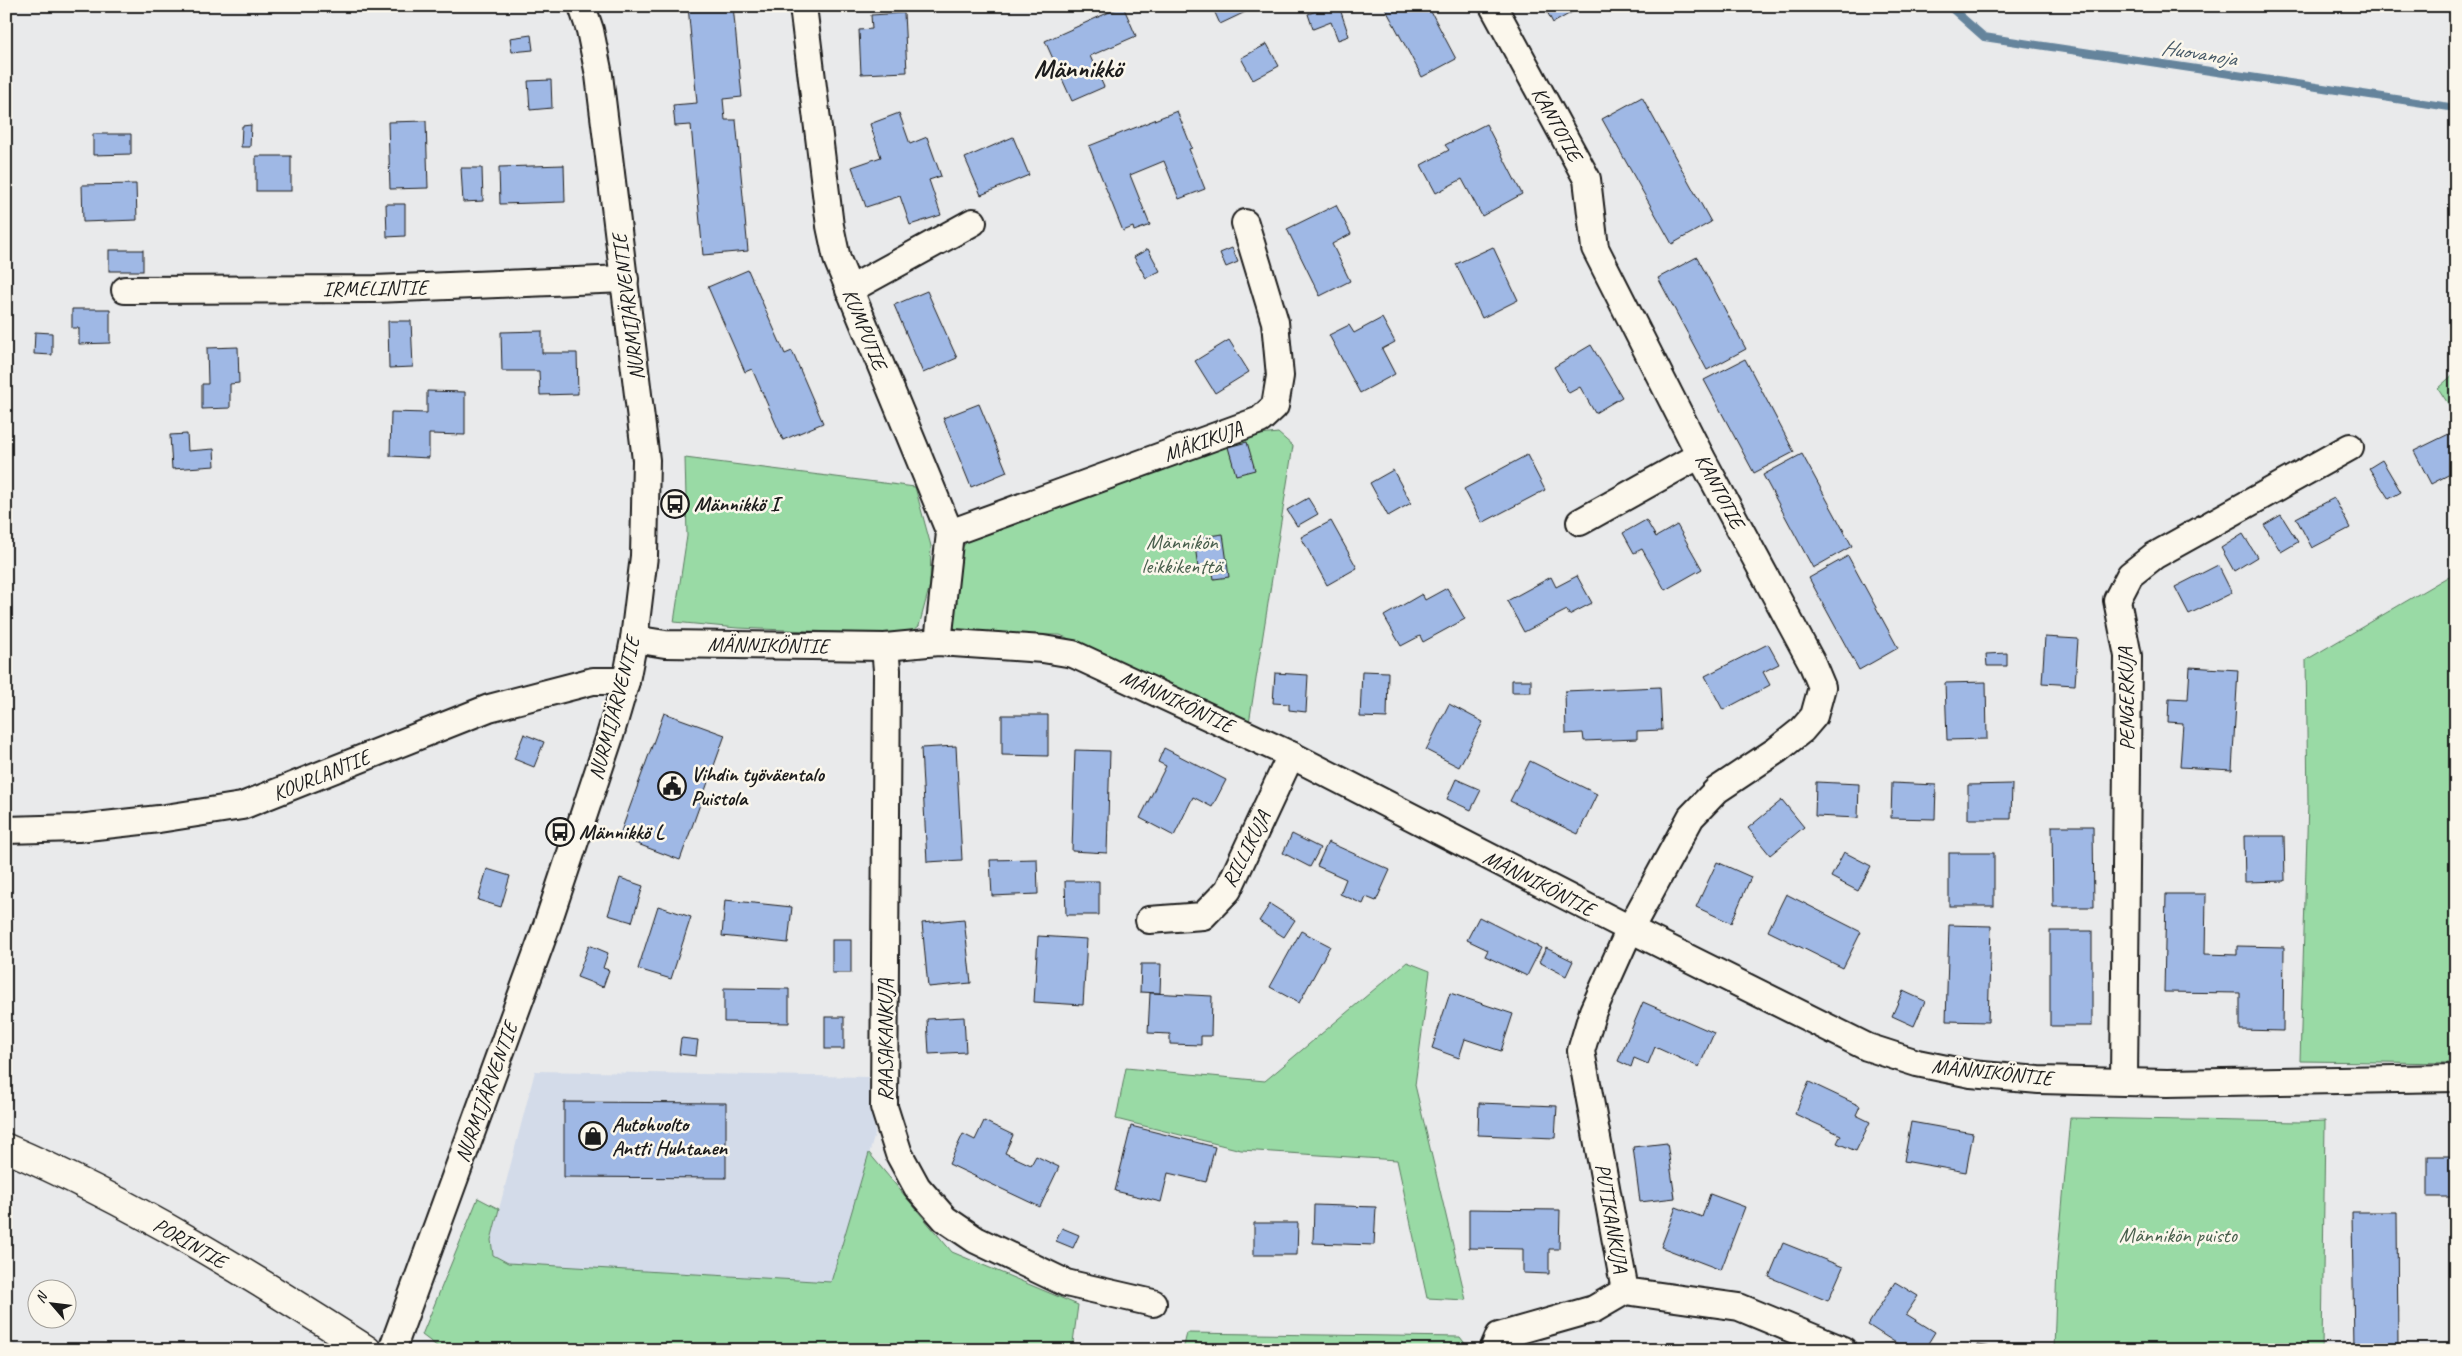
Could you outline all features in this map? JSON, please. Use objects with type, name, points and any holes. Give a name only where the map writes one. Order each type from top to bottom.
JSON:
[{"type":"highway","name":"PORINTIE","points":[[6,1148],[49,1166],[180,1237],[297,1305],[366,1350]]},
{"type":"street","name":"NURMIJÄRVENTIE","points":[[392,1350],[546,928],[609,739],[626,680],[634,639],[644,556],[646,460],[599,75],[590,30],[582,6]]},
{"type":"street","name":"KUMPUTIE","points":[[803,6],[830,226],[837,259],[950,533],[938,642]]},
{"type":"street","name":"KANTOTIE","points":[[1493,6],[1587,179],[1595,248],[1700,455],[1812,663],[1822,687],[1814,716],[1802,730],[1778,750],[1717,790],[1691,817],[1630,929]]},
{"type":"street","points":[[849,290],[973,222]]},
{"type":"street","name":"MÄKIKUJA","points":[[950,533],[1260,420],[1275,406],[1280,376],[1275,322],[1244,223]]},
{"type":"street","name":"IRMELINTIE","points":[[125,290],[375,289],[625,279]]},
{"type":"street","name":"PENGERKUJA","points":[[2124,1080],[2128,656],[2117,600],[2130,575],[2154,556],[2350,447]]},
{"type":"street","points":[[1580,522],[1700,455]]},
{"type":"street","name":"MÄNNIKÖNTIE","points":[[634,639],[665,644],[885,647],[938,642],[1043,649],[1072,654],[1291,755],[1630,929],[1867,1047],[1917,1063],[1971,1074],[2039,1080],[2167,1082],[2456,1078]]},
{"type":"street","name":"RAASAKANKUJA","points":[[885,647],[887,690],[884,1107],[899,1154],[917,1187],[945,1219],[976,1240],[1066,1283],[1153,1303]]},
{"type":"street","name":"KOURLANTIE","points":[[6,830],[78,828],[150,820],[242,806],[489,708],[592,681],[626,680]]},
{"type":"street","name":"RILLIKUJA","points":[[1149,920],[1203,916],[1228,890],[1291,755]]},
{"type":"street","name":"PUTIKANKUJA","points":[[1630,929],[1593,1011],[1582,1051],[1625,1291],[1739,1307],[1843,1350]]},
{"type":"street","points":[[1496,1343],[1594,1309],[1625,1291]]},
{"type":"shaded area","points":[[535,1071],[868,1077],[875,1134],[831,1282],[508,1263],[493,1255],[491,1240]]},
{"type":"green space","points":[[2456,372],[2456,416],[2438,388]]},
{"type":"green space","name":"Männikön leikkikenttä","points":[[1278,433],[1293,446],[1249,723],[1060,635],[959,634],[949,620],[958,552],[973,535],[1260,435]]},
{"type":"green space","points":[[685,458],[915,487],[931,546],[930,585],[919,626],[907,635],[737,628],[674,622],[687,536]]},
{"type":"green space","points":[[2456,572],[2456,1063],[2300,1061],[2308,802],[2306,660]]},
{"type":"green space","points":[[1407,962],[1430,971],[1415,1085],[1466,1300],[1427,1298],[1397,1160],[1241,1150],[1116,1119],[1126,1068],[1265,1081]]},
{"type":"green space","name":"Männikön puisto","points":[[2070,1118],[2325,1121],[2322,1350],[2054,1350],[2057,1264]]},
{"type":"green space","points":[[869,1153],[952,1252],[1078,1305],[1072,1350],[442,1350],[422,1335],[478,1198],[499,1209],[491,1240],[493,1255],[508,1263],[831,1282]]},
{"type":"green space","points":[[1187,1333],[1460,1337],[1470,1350],[1183,1350]]},
{"type":"building","points":[[688,6],[733,6],[742,97],[723,99],[725,120],[736,120],[748,251],[703,255],[691,125],[675,126],[673,105],[697,103]]},
{"type":"building","points":[[1123,6],[1136,36],[1090,56],[1104,87],[1072,101],[1045,41]]},
{"type":"building","points":[[1212,6],[1258,6],[1220,24]]},
{"type":"building","points":[[1330,6],[1339,6],[1349,36],[1338,40],[1331,22],[1313,29],[1308,14]]},
{"type":"building","points":[[1384,6],[1428,6],[1456,59],[1422,77]]},
{"type":"building","points":[[1544,6],[1583,6],[1553,23]]},
{"type":"building","points":[[904,13],[907,72],[861,74],[859,30],[872,29],[871,15]]},
{"type":"building","points":[[531,35],[533,50],[512,52],[510,38]]},
{"type":"building","points":[[1267,44],[1279,66],[1253,80],[1241,58]]},
{"type":"building","points":[[551,80],[552,108],[530,110],[528,81]]},
{"type":"building","points":[[1642,97],[1711,222],[1672,244],[1602,119]]},
{"type":"building","points":[[1177,111],[1192,148],[1189,149],[1205,189],[1179,199],[1164,161],[1130,175],[1150,225],[1134,231],[1133,227],[1123,231],[1089,146]]},
{"type":"building","points":[[899,113],[910,144],[927,137],[941,176],[929,180],[941,215],[910,225],[900,196],[866,207],[852,167],[881,157],[870,124]]},
{"type":"building","points":[[426,121],[428,188],[390,189],[388,122]]},
{"type":"building","points":[[1486,124],[1522,194],[1482,216],[1462,179],[1436,193],[1421,165],[1449,150],[1445,145]]},
{"type":"building","points":[[251,125],[250,147],[241,147],[242,126]]},
{"type":"building","points":[[93,134],[131,134],[131,154],[93,155]]},
{"type":"building","points":[[1013,137],[1029,175],[981,195],[965,158]]},
{"type":"building","points":[[256,156],[291,156],[291,191],[256,191]]},
{"type":"building","points":[[564,165],[565,202],[500,204],[499,167]]},
{"type":"building","points":[[461,168],[482,168],[483,201],[463,202]]},
{"type":"building","points":[[136,184],[137,220],[83,222],[82,185]]},
{"type":"building","points":[[386,204],[405,204],[405,236],[387,237]]},
{"type":"building","points":[[1336,205],[1351,234],[1332,244],[1350,281],[1320,296],[1287,229]]},
{"type":"building","points":[[1493,247],[1518,300],[1482,318],[1456,264]]},
{"type":"building","points":[[1232,248],[1238,262],[1226,267],[1220,253]]},
{"type":"building","points":[[1148,249],[1160,271],[1146,278],[1134,257]]},
{"type":"building","points":[[109,250],[143,250],[143,271],[109,271]]},
{"type":"building","points":[[1697,257],[1746,349],[1707,370],[1658,278]]},
{"type":"building","points":[[748,270],[785,354],[792,351],[823,423],[783,440],[752,369],[745,372],[708,287]]},
{"type":"building","points":[[927,291],[957,358],[923,373],[894,305]]},
{"type":"building","points":[[72,309],[110,309],[110,343],[79,344],[79,328],[72,328]]},
{"type":"building","points":[[1382,318],[1395,342],[1382,349],[1395,374],[1360,393],[1329,335],[1349,325],[1354,333]]},
{"type":"building","points":[[388,321],[411,321],[413,367],[389,368]]},
{"type":"building","points":[[542,331],[542,353],[577,353],[578,394],[540,395],[539,371],[502,371],[501,332]]},
{"type":"building","points":[[35,332],[52,333],[52,355],[34,354]]},
{"type":"building","points":[[1229,340],[1249,372],[1215,393],[1195,361]]},
{"type":"building","points":[[1591,345],[1622,397],[1595,413],[1580,387],[1569,393],[1554,367]]},
{"type":"building","points":[[238,347],[239,383],[230,384],[230,408],[202,409],[202,384],[208,384],[207,348]]},
{"type":"building","points":[[1745,359],[1794,452],[1754,473],[1704,380]]},
{"type":"building","points":[[427,391],[465,392],[465,435],[429,434],[429,458],[390,456],[391,412],[427,413]]},
{"type":"building","points":[[979,404],[1007,472],[971,487],[943,418]]},
{"type":"building","points":[[2455,431],[2456,471],[2431,484],[2414,451]]},
{"type":"building","points":[[187,434],[188,451],[214,449],[215,466],[172,469],[170,435]]},
{"type":"building","points":[[1247,442],[1255,470],[1236,475],[1228,447]]},
{"type":"building","points":[[1802,454],[1852,546],[1813,568],[1763,475]]},
{"type":"building","points":[[1527,455],[1545,490],[1482,523],[1464,489]]},
{"type":"building","points":[[2382,460],[2401,492],[2389,499],[2369,468]]},
{"type":"building","points":[[1393,470],[1411,503],[1388,516],[1370,483]]},
{"type":"building","points":[[1308,498],[1318,514],[1297,526],[1287,510]]},
{"type":"building","points":[[2334,498],[2350,528],[2312,548],[2296,518]]},
{"type":"building","points":[[2281,515],[2298,542],[2281,552],[2264,525]]},
{"type":"building","points":[[1646,520],[1656,537],[1677,525],[1702,569],[1665,590],[1642,549],[1634,553],[1623,533]]},
{"type":"building","points":[[1331,521],[1357,568],[1327,585],[1301,537]]},
{"type":"building","points":[[1223,534],[1229,577],[1214,579],[1212,566],[1198,568],[1194,538]]},
{"type":"building","points":[[2243,534],[2257,557],[2234,571],[2221,548]]},
{"type":"building","points":[[1848,556],[1898,648],[1859,670],[1809,578]]},
{"type":"building","points":[[2218,565],[2232,593],[2189,614],[2175,587]]},
{"type":"building","points":[[1577,576],[1592,603],[1569,615],[1567,610],[1524,632],[1507,601],[1551,577],[1556,587]]},
{"type":"building","points":[[1447,588],[1465,619],[1423,642],[1420,636],[1401,646],[1384,616],[1422,594],[1425,600]]},
{"type":"building","points":[[2045,637],[2078,639],[2075,685],[2042,683]]},
{"type":"building","points":[[1768,644],[1779,664],[1763,672],[1770,685],[1723,710],[1705,676]]},
{"type":"building","points":[[2007,653],[2007,666],[1987,666],[1986,654]]},
{"type":"building","points":[[2190,667],[2238,670],[2232,770],[2180,767],[2183,723],[2168,722],[2169,698],[2188,699]]},
{"type":"building","points":[[1362,671],[1388,672],[1387,718],[1360,717]]},
{"type":"building","points":[[1275,673],[1308,675],[1306,712],[1289,710],[1289,704],[1273,703]]},
{"type":"building","points":[[1512,680],[1531,680],[1531,692],[1512,692]]},
{"type":"building","points":[[1986,682],[1987,739],[1947,740],[1945,683]]},
{"type":"building","points":[[1660,687],[1662,730],[1637,731],[1637,739],[1584,741],[1583,733],[1566,734],[1565,691]]},
{"type":"building","points":[[1449,704],[1483,722],[1459,767],[1426,750]]},
{"type":"building","name":"Vihdin työväentalo Puistola","points":[[664,713],[725,735],[680,860],[619,837]]},
{"type":"building","points":[[1002,715],[1048,715],[1048,756],[1002,755]]},
{"type":"building","points":[[524,734],[544,742],[534,767],[514,759]]},
{"type":"building","points":[[956,746],[962,860],[927,862],[921,748]]},
{"type":"building","points":[[1164,748],[1226,780],[1212,807],[1193,797],[1174,836],[1140,818],[1166,766],[1158,762]]},
{"type":"building","points":[[1075,750],[1110,751],[1107,853],[1072,851]]},
{"type":"building","points":[[1530,761],[1597,794],[1578,834],[1510,801]]},
{"type":"building","points":[[1456,779],[1481,790],[1471,810],[1447,799]]},
{"type":"building","points":[[1816,782],[1859,784],[1858,818],[1815,816]]},
{"type":"building","points":[[1892,783],[1936,785],[1935,819],[1891,818]]},
{"type":"building","points":[[2012,784],[2011,819],[1968,819],[1968,785]]},
{"type":"building","points":[[1782,800],[1804,827],[1770,855],[1748,828]]},
{"type":"building","points":[[2052,826],[2093,826],[2094,907],[2053,907]]},
{"type":"building","points":[[1292,834],[1320,848],[1310,867],[1283,853]]},
{"type":"building","points":[[2244,836],[2284,836],[2285,881],[2245,882]]},
{"type":"building","points":[[1328,842],[1390,870],[1376,901],[1366,897],[1363,904],[1340,894],[1346,879],[1317,866]]},
{"type":"building","points":[[1844,852],[1871,866],[1858,891],[1831,877]]},
{"type":"building","points":[[1949,853],[1994,853],[1994,906],[1949,906]]},
{"type":"building","points":[[1037,859],[1038,894],[992,896],[990,860]]},
{"type":"building","points":[[1717,862],[1751,877],[1731,923],[1696,907]]},
{"type":"building","points":[[487,869],[510,876],[501,907],[478,900]]},
{"type":"building","points":[[620,878],[643,886],[632,922],[608,915]]},
{"type":"building","points":[[1065,881],[1099,881],[1099,915],[1066,915]]},
{"type":"building","points":[[1786,894],[1861,932],[1843,968],[1768,931]]},
{"type":"building","points":[[2166,894],[2206,894],[2205,954],[2237,955],[2237,946],[2284,947],[2283,1031],[2240,1030],[2240,993],[2164,992]]},
{"type":"building","points":[[725,900],[792,907],[788,943],[722,936]]},
{"type":"building","points":[[1270,904],[1295,920],[1284,937],[1259,921]]},
{"type":"building","points":[[658,906],[691,917],[671,979],[638,969]]},
{"type":"building","points":[[1479,917],[1541,948],[1527,976],[1485,956],[1488,950],[1467,940]]},
{"type":"building","points":[[964,919],[971,983],[928,987],[922,923]]},
{"type":"building","points":[[1949,925],[1991,926],[1988,1022],[1946,1021]]},
{"type":"building","points":[[1301,931],[1330,946],[1299,1003],[1270,987]]},
{"type":"building","points":[[2050,931],[2092,931],[2092,1026],[2050,1026]]},
{"type":"building","points":[[1038,936],[1087,939],[1083,1005],[1034,1002]]},
{"type":"building","points":[[832,940],[851,940],[851,973],[832,973]]},
{"type":"building","points":[[589,945],[608,953],[603,968],[609,970],[603,987],[577,977]]},
{"type":"building","points":[[1546,948],[1573,961],[1566,976],[1539,962]]},
{"type":"building","points":[[1141,964],[1161,964],[1160,993],[1140,992]]},
{"type":"building","points":[[724,988],[789,989],[789,1023],[724,1022]]},
{"type":"building","points":[[1903,991],[1925,1001],[1914,1026],[1892,1016]]},
{"type":"building","points":[[1150,993],[1212,996],[1211,1036],[1201,1036],[1201,1045],[1170,1044],[1170,1034],[1148,1033]]},
{"type":"building","points":[[1450,993],[1513,1014],[1501,1051],[1465,1039],[1459,1058],[1432,1048]]},
{"type":"building","points":[[1643,1002],[1714,1033],[1699,1067],[1655,1047],[1648,1064],[1634,1058],[1631,1067],[1618,1061]]},
{"type":"building","points":[[825,1017],[844,1017],[844,1049],[825,1049]]},
{"type":"building","points":[[964,1017],[966,1052],[929,1054],[927,1019]]},
{"type":"building","points":[[681,1038],[698,1040],[696,1056],[679,1054]]},
{"type":"building","points":[[1809,1082],[1860,1106],[1856,1115],[1870,1122],[1856,1151],[1837,1143],[1841,1135],[1795,1114]]},
{"type":"building","points":[[564,1102],[726,1103],[726,1178],[564,1177]]},
{"type":"building","points":[[1479,1103],[1557,1106],[1555,1138],[1478,1135]]},
{"type":"building","points":[[984,1121],[1013,1135],[1005,1153],[1031,1165],[1036,1156],[1059,1167],[1040,1207],[949,1164],[963,1134],[975,1140]]},
{"type":"building","points":[[1911,1122],[1973,1133],[1966,1172],[1904,1161]]},
{"type":"building","points":[[1131,1126],[1215,1147],[1206,1182],[1168,1173],[1161,1202],[1115,1191]]},
{"type":"building","points":[[1667,1143],[1675,1198],[1640,1202],[1633,1147]]},
{"type":"building","points":[[2428,1156],[2456,1156],[2456,1197],[2428,1197]]},
{"type":"building","points":[[1710,1194],[1745,1207],[1721,1270],[1661,1247],[1676,1207],[1702,1217]]},
{"type":"building","points":[[1314,1205],[1376,1207],[1374,1245],[1313,1243]]},
{"type":"building","points":[[1469,1209],[1560,1210],[1559,1249],[1549,1249],[1549,1274],[1523,1273],[1523,1249],[1469,1248]]},
{"type":"building","points":[[2352,1212],[2397,1212],[2398,1350],[2354,1350]]},
{"type":"building","points":[[1254,1223],[1298,1223],[1297,1255],[1254,1255]]},
{"type":"building","points":[[1062,1228],[1079,1235],[1073,1248],[1056,1241]]},
{"type":"building","points":[[1783,1243],[1843,1267],[1828,1301],[1769,1277]]},
{"type":"building","points":[[1895,1282],[1918,1296],[1906,1314],[1935,1332],[1924,1350],[1907,1350],[1868,1325]]},
{"type":"building","points":[[1978,1345],[2009,1349],[1977,1350]]},
{"type":"building","points":[[1694,1346],[1694,1350],[1634,1350]]},
{"type":"waterway","name":"Huovanoja","points":[[1949,6],[1984,37],[2456,108]]},
{"type":"place","name":"Männikkö I","points":[[675,504]]},
{"type":"place","name":"Vihdin työväentalo Puistola","points":[[672,786]]},
{"type":"place","name":"Männikkö L","points":[[560,832]]},
{"type":"place","name":"Autohuolto Antti Huhtanen","points":[[593,1136]]},
{"type":"district","name":"Männikkö","points":[[1078,68]]}]
